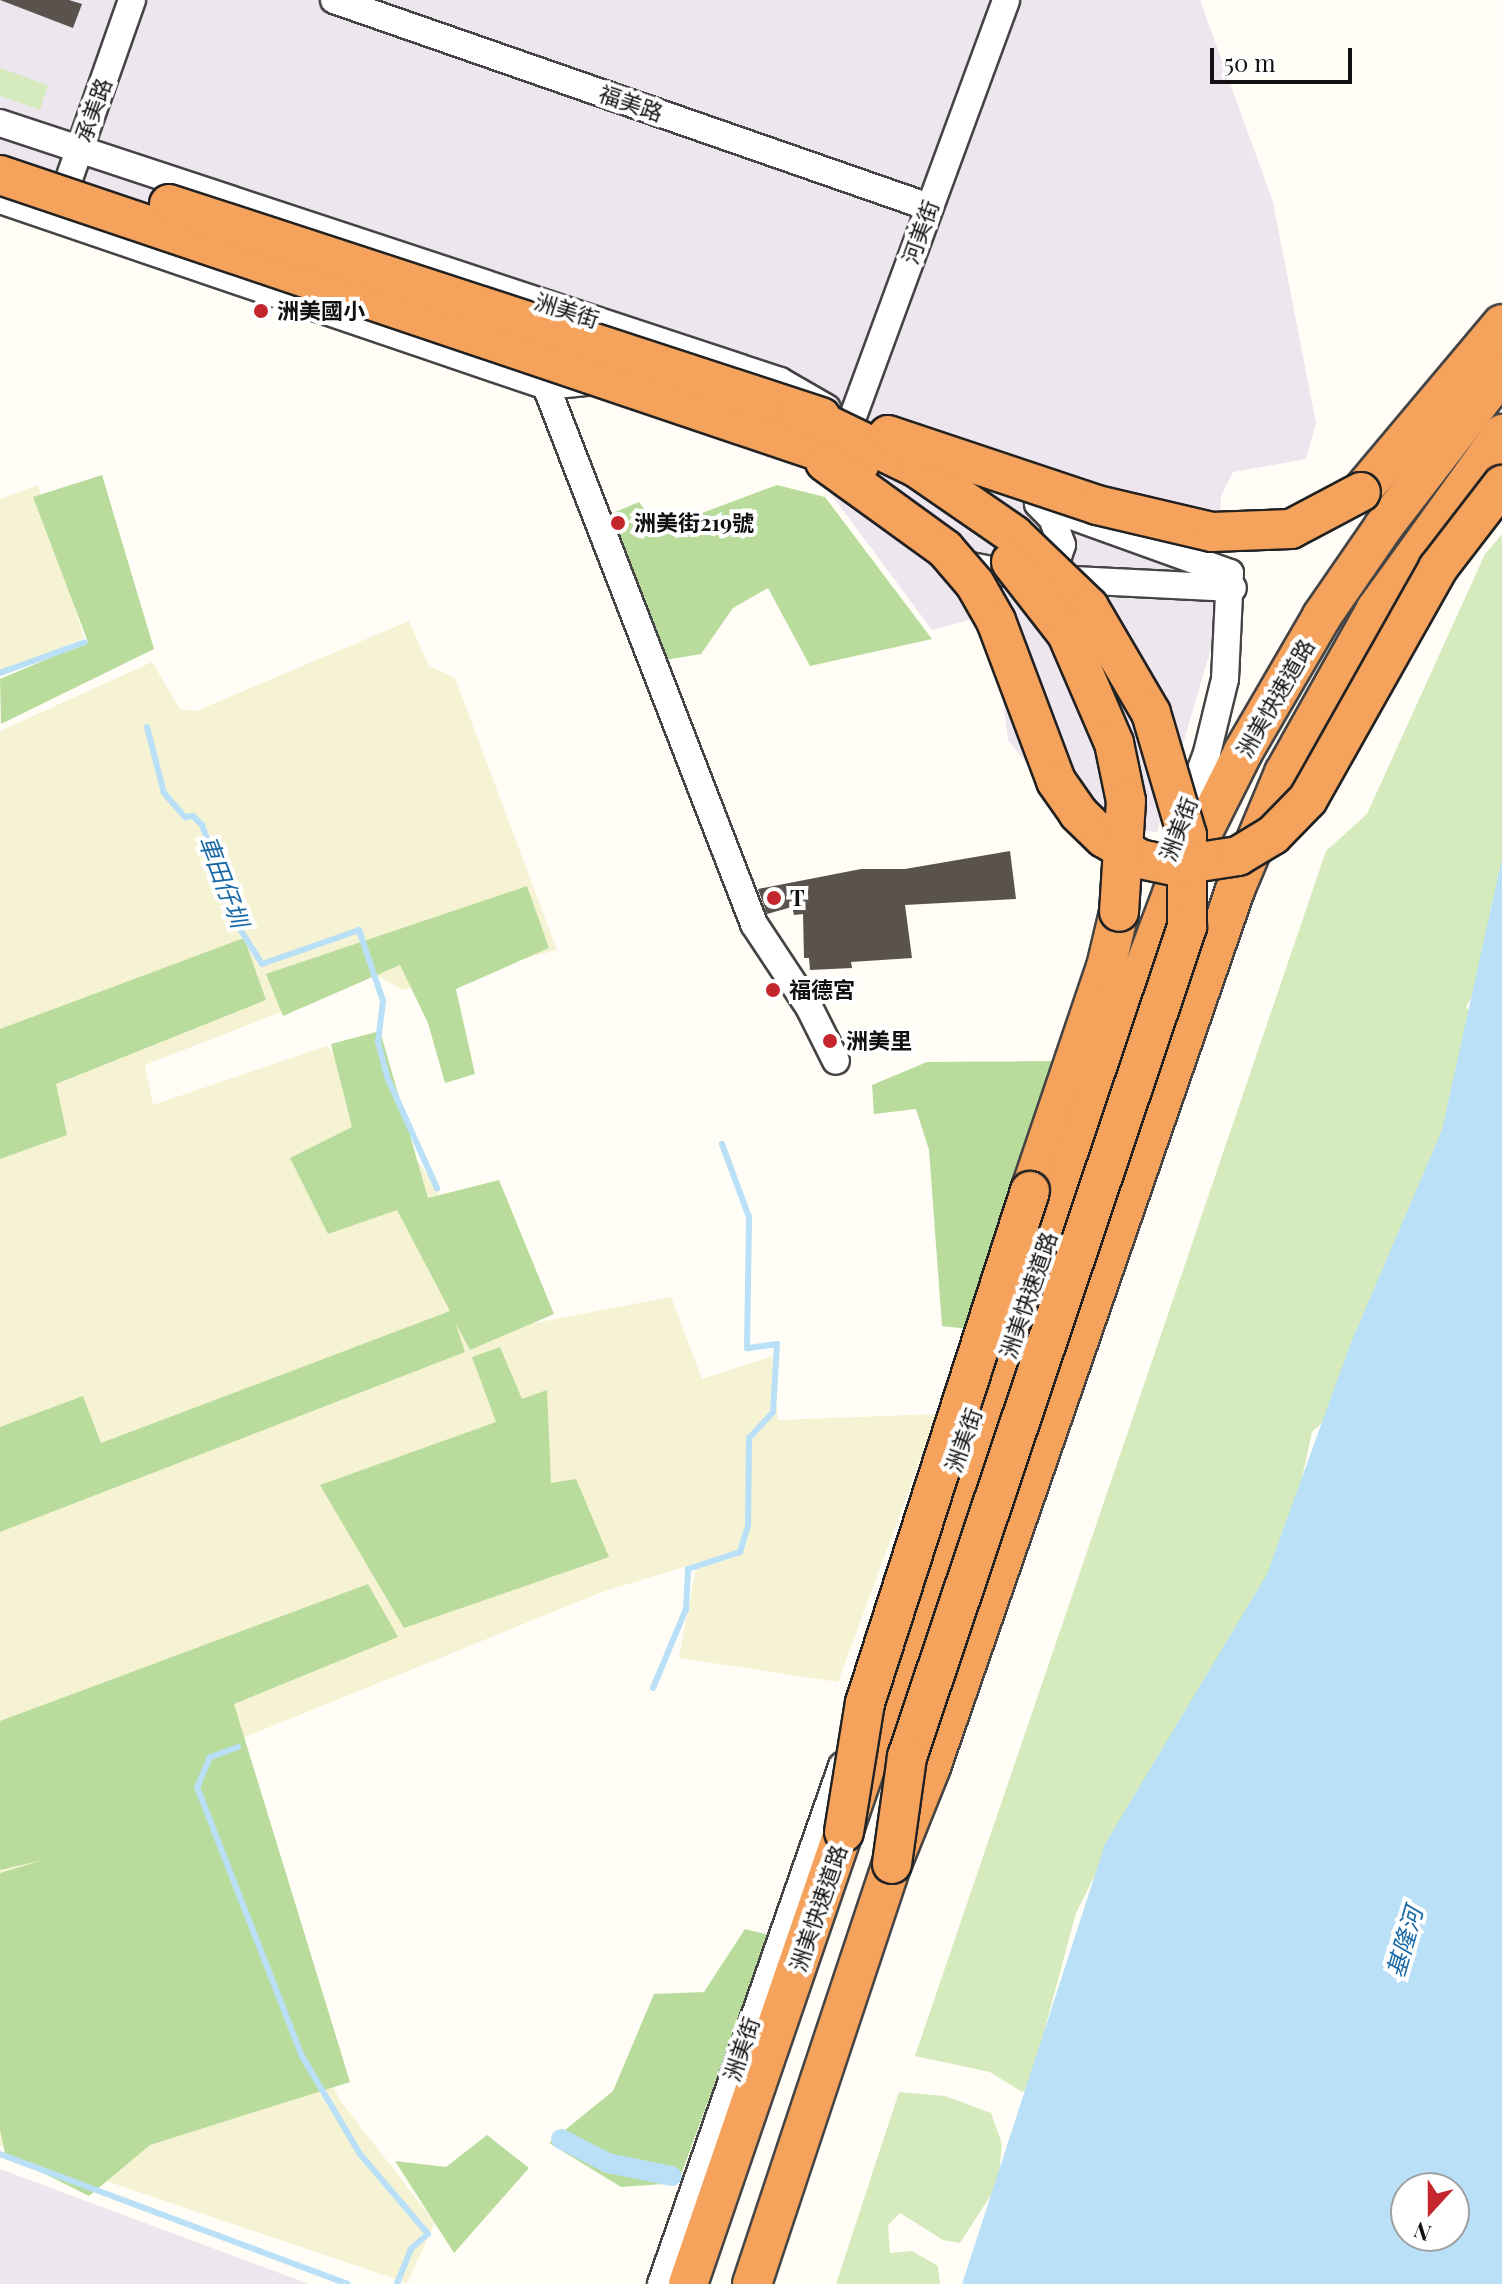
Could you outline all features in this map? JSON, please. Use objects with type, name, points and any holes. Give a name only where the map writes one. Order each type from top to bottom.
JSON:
[{"type":"highway","points":[[0,150],[917,468],[1014,535],[1089,607],[1151,713],[1187,835],[1187,927],[907,1757],[892,1864]]},
{"type":"highway","points":[[0,175],[793,425],[922,444],[1097,505],[1171,525],[1255,534],[1291,529],[1361,492],[1502,324]]},
{"type":"highway","name":"洲美快速道路","points":[[688,2284],[1099,1087],[1172,894],[1243,752],[1322,616],[1384,526],[1502,373]]},
{"type":"highway","points":[[793,425],[945,549],[975,584],[996,621],[1056,781],[1078,813],[1104,838],[1140,859],[1174,866],[1238,856],[1273,835],[1308,799],[1438,568],[1502,485]]},
{"type":"highway","points":[[793,425],[915,489],[1008,558],[1067,634],[1114,743],[1126,801],[1119,912],[1106,967],[865,1703],[844,1832]]},
{"type":"highway","name":"洲美快速道路","points":[[752,2284],[892,1864],[931,1767],[1247,861],[1284,773],[1376,609],[1502,434]]},
{"type":"highway","points":[[713,2284],[727,2244],[756,2088]]},
{"type":"highway","points":[[737,2284],[783,2185]]},
{"type":"street","name":"承美路","points":[[55,220],[132,0]]},
{"type":"street","name":"福美路","points":[[334,0],[929,207]]},
{"type":"street","name":"河美街","points":[[836,464],[1006,0]]},
{"type":"street","name":"洲美街","points":[[0,123],[780,381],[806,394],[849,427],[895,455],[1216,564],[1230,573],[1233,588],[1225,679],[1207,753],[987,1375],[781,1932],[661,2284]]},
{"type":"street","points":[[0,200],[546,386],[641,382],[687,392],[768,423],[836,464],[906,534],[942,558],[1034,578],[1233,588]]},
{"type":"street","points":[[546,386],[754,924],[809,1007],[836,1061]]},
{"type":"street","points":[[1034,578],[1047,572],[1062,545],[1052,518],[1038,504]]},
{"type":"shaded area","points":[[0,0],[1200,0],[1273,202],[1316,423],[1306,459],[1233,472],[1221,496],[1218,625],[1157,832],[1074,823],[1008,740],[991,614],[932,630],[816,474],[0,197]]},
{"type":"shaded area","points":[[38,485],[84,638],[0,673],[0,499]]},
{"type":"shaded area","points":[[409,621],[429,666],[455,678],[557,950],[403,990],[376,975],[145,1065],[153,1105],[327,1046],[429,1176],[513,1327],[671,1297],[702,1379],[772,1356],[778,1420],[937,1414],[838,1682],[679,1658],[697,1563],[602,1592],[223,1746],[305,2034],[340,2100],[435,2223],[407,2283],[0,2145],[0,731],[152,662],[180,709],[196,711]]},
{"type":"shaded area","points":[[0,2169],[309,2284],[0,2284]]},
{"type":"green space","points":[[0,68],[48,85],[40,110],[0,96]]},
{"type":"green space","points":[[102,475],[154,649],[1,724],[0,679],[88,642],[33,497]]},
{"type":"green space","points":[[777,485],[825,497],[932,639],[810,666],[768,588],[733,608],[701,654],[665,660],[608,515],[639,502],[659,529]]},
{"type":"green space","points":[[1502,534],[1502,887],[1490,909],[1492,958],[1466,1007],[1483,1028],[1337,1408],[1312,1432],[1287,1546],[1111,1843],[1076,1913],[1029,2087],[1022,2092],[990,2072],[915,2056],[1326,851],[1367,814],[1485,554]]},
{"type":"green space","points":[[527,886],[549,948],[456,989],[475,1074],[445,1083],[428,1023],[400,965],[283,1016],[266,974]]},
{"type":"green space","points":[[244,938],[266,1000],[56,1084],[67,1135],[0,1159],[0,1029]]},
{"type":"green space","points":[[380,1031],[428,1198],[499,1180],[554,1314],[470,1350],[455,1322],[465,1352],[0,1532],[0,1427],[83,1396],[101,1443],[450,1311],[397,1210],[328,1234],[290,1158],[352,1127],[331,1044]]},
{"type":"green space","points":[[1059,1061],[968,1329],[942,1326],[929,1150],[916,1109],[874,1114],[872,1085],[927,1062]]},
{"type":"green space","points":[[500,1347],[522,1399],[547,1390],[551,1483],[576,1479],[609,1557],[404,1628],[320,1485],[496,1422],[472,1357]]},
{"type":"green space","points":[[368,1584],[398,1637],[234,1704],[350,2082],[150,2145],[89,2196],[5,2154],[0,2129],[0,1873],[43,1860],[0,1870],[0,1721]]},
{"type":"green space","points":[[745,1929],[769,1935],[678,2183],[621,2187],[549,2143],[613,2091],[654,1994],[704,1992]]},
{"type":"green space","points":[[899,2092],[945,2096],[991,2113],[1002,2144],[998,2184],[960,2243],[943,2240],[900,2213],[888,2225],[890,2253],[912,2251],[938,2266],[940,2284],[836,2284]]},
{"type":"green space","points":[[487,2135],[529,2168],[454,2253],[395,2161],[446,2167]]},
{"type":"water","name":"基隆河","points":[[1502,858],[1502,2284],[962,2284],[1105,1844],[1267,1574],[1350,1345],[1442,1130]]},
{"type":"building","points":[[0,0],[69,0],[82,4],[73,28]]},
{"type":"building","points":[[1010,851],[1016,899],[905,905],[912,958],[851,962],[852,968],[810,970],[809,958],[804,958],[803,914],[794,915],[792,907],[767,914],[758,889],[861,869],[905,869]]},
{"type":"waterway","points":[[0,673],[85,642]]},
{"type":"waterway","name":"車田仔圳","points":[[147,727],[164,793],[185,817],[193,816],[202,825],[240,929],[262,964],[359,930],[383,1001],[378,1042],[388,1079],[437,1188]]},
{"type":"waterway","points":[[653,1688],[686,1609],[688,1569],[740,1552],[748,1526],[749,1438],[773,1412],[777,1344],[747,1348],[749,1217],[722,1144]]},
{"type":"waterway","points":[[238,1747],[210,1757],[197,1787],[302,2056],[360,2154],[428,2234],[411,2249],[397,2284]]},
{"type":"waterway","points":[[561,2139],[608,2163],[672,2176]]},
{"type":"waterway","points":[[0,2154],[348,2284]]},
{"type":"place","name":"洲美國小","points":[[261,311]]},
{"type":"place","name":"洲美街219號","points":[[618,523]]},
{"type":"place","name":"T","points":[[774,898]]},
{"type":"place","name":"福德宮","points":[[773,990]]},
{"type":"place","name":"洲美里","points":[[830,1041]]}]
